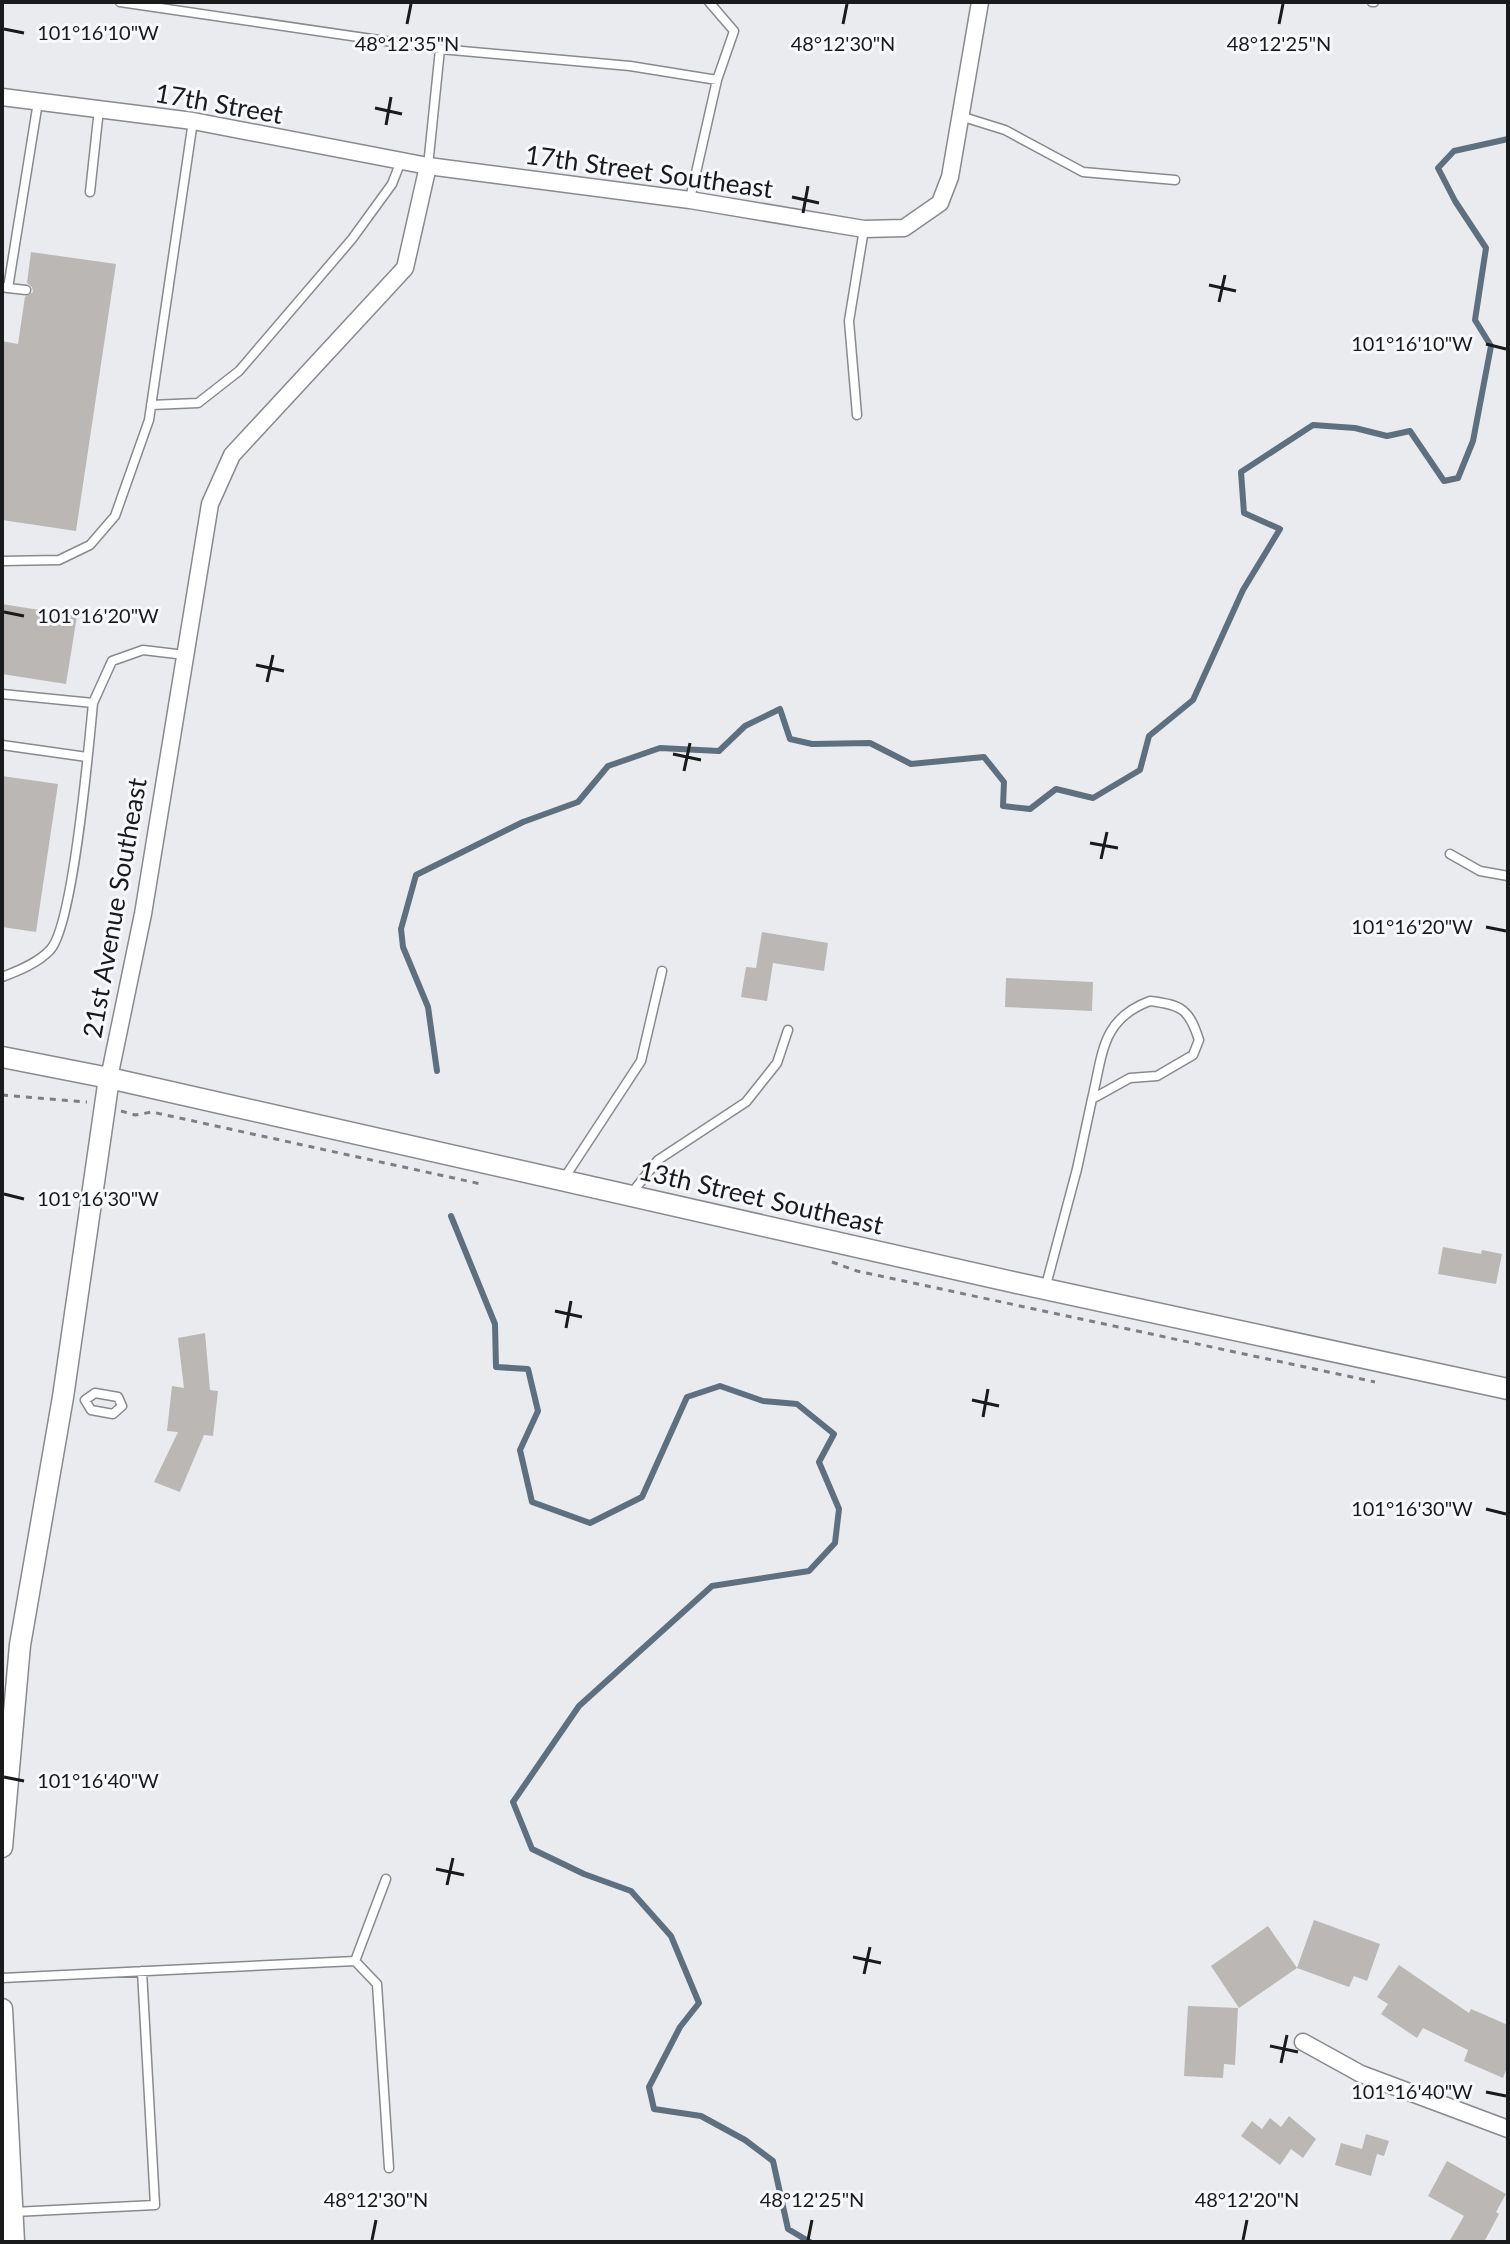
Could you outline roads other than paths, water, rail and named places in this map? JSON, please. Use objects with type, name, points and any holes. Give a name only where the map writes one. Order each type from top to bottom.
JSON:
[{"type":"street","name":"17th Street Southeast","points":[[428,166],[690,200],[864,229],[904,228],[940,203],[950,177],[980,2]]},
{"type":"street","name":"17th Street","points":[[2,97],[193,121],[428,166]]},
{"type":"street","name":"21st Avenue Southeast","points":[[2,1847],[20,1645],[63,1397],[109,1078],[143,914],[210,504],[232,455],[405,268],[428,166]]},
{"type":"street","name":"13th Street Southeast","points":[[2,1057],[109,1078],[1045,1289],[1508,1389]]},
{"type":"street","points":[[2,2009],[14,2242]]},
{"type":"street","points":[[1303,2042],[1361,2074],[1508,2129]]},
{"type":"lane","points":[[120,2],[440,49],[630,66],[717,80]]},
{"type":"lane","points":[[690,200],[717,80],[734,31],[709,2]]},
{"type":"lane","name":"21st Avenue Southeast","points":[[428,166],[440,49]]},
{"type":"lane","points":[[26,290],[5,287],[38,102]]},
{"type":"lane","points":[[90,192],[99,109]]},
{"type":"lane","points":[[959,116],[1005,130],[1083,172],[1175,180]]},
{"type":"lane","points":[[2,561],[59,560],[90,545],[115,516],[149,420],[193,121]]},
{"type":"lane","points":[[151,405],[198,403],[239,371],[352,239],[392,184],[401,161]]},
{"type":"lane","points":[[857,415],[849,321],[864,229]]},
{"type":"lane","points":[[2,977],[20,970],[52,949],[64,915],[77,848],[93,703],[112,661],[143,650],[185,655]]},
{"type":"lane","points":[[2,694],[93,703]]},
{"type":"lane","points":[[2,745],[87,757]]},
{"type":"lane","points":[[1450,854],[1480,871],[1508,876]]},
{"type":"lane","points":[[563,1180],[641,1061],[662,971]]},
{"type":"lane","points":[[1045,1289],[1077,1169],[1092,1099],[1109,1032],[1128,1009],[1150,1001],[1174,1004],[1192,1017],[1199,1040],[1193,1055],[1157,1076],[1130,1078],[1092,1099]]},
{"type":"lane","points":[[631,1194],[658,1160],[746,1102],[777,1063],[788,1030]]},
{"type":"lane","points":[[63,1397],[85,1400],[95,1393],[118,1397],[125,1407],[113,1414],[91,1410],[85,1400]]},
{"type":"lane","points":[[355,1961],[386,1879]]},
{"type":"lane","points":[[2,1978],[355,1961],[377,1984],[389,2168]]},
{"type":"lane","points":[[12,2212],[155,2205],[142,1971]]},
{"type":"waterway","points":[[437,1071],[428,1007],[403,947],[401,929],[416,875],[523,822],[578,802],[608,766],[660,748],[719,751],[745,726],[780,709],[790,739],[812,744],[870,743],[911,764],[984,757],[1004,782],[1003,806],[1030,809],[1056,789],[1093,798],[1140,770],[1149,736],[1193,700],[1243,590],[1280,529],[1244,513],[1241,472],[1313,425],[1355,428],[1387,436],[1410,431],[1444,481],[1458,478],[1473,441],[1491,346],[1475,320],[1486,248],[1455,201],[1438,168],[1454,151],[1508,139]]},
{"type":"waterway","points":[[451,1216],[495,1324],[496,1367],[528,1369],[538,1411],[520,1450],[532,1502],[590,1523],[642,1497],[687,1397],[720,1386],[763,1401],[797,1404],[834,1434],[819,1462],[839,1509],[835,1543],[809,1571],[712,1586],[579,1706],[513,1802],[532,1849],[584,1874],[631,1891],[671,1936],[699,2003],[680,2027],[649,2087],[654,2109],[701,2116],[745,2140],[773,2161],[788,2229],[810,2242]]}]
